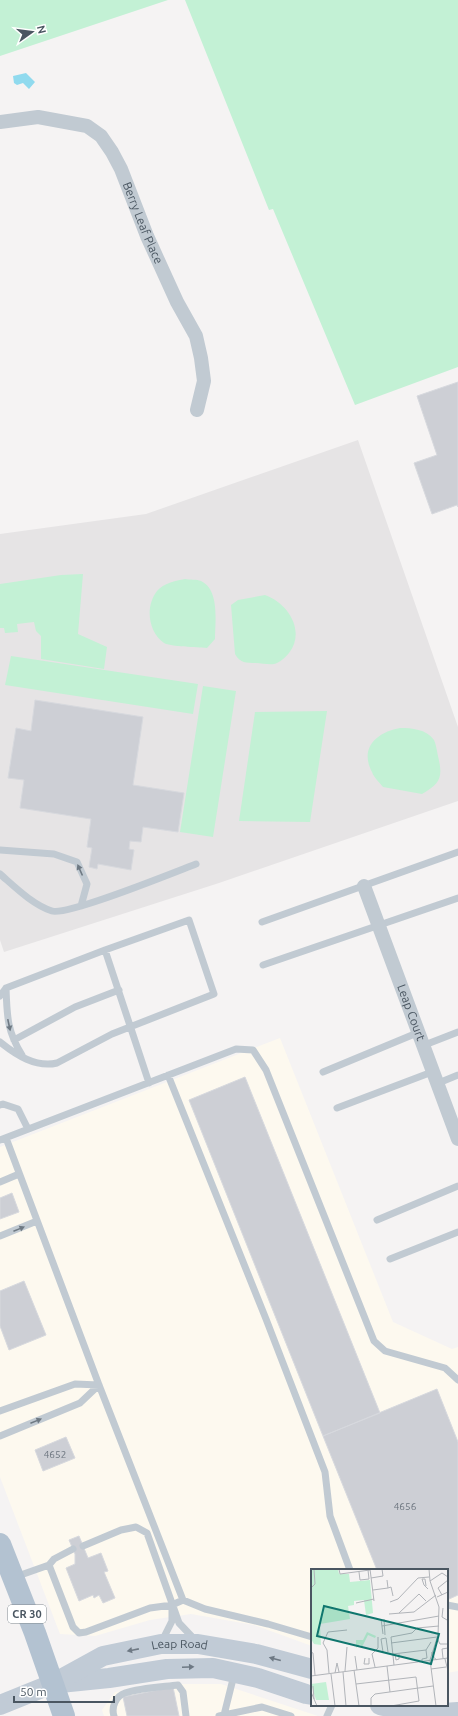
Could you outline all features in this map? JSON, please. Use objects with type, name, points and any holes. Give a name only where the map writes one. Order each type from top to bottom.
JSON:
[{"type":"main road","name":"CR 30","points":[[0,1544],[64,1716]]},
{"type":"street","name":"Berry Leaf Place","points":[[0,122],[38,117],[87,126],[101,136],[112,152],[121,169],[177,302],[196,336],[204,381],[197,410]]},
{"type":"street","name":"Leap Court","points":[[364,886],[434,1078],[458,1139]]},
{"type":"street","name":"Leap Road","points":[[0,1706],[52,1684],[103,1656],[161,1644],[198,1644],[256,1654],[311,1669]]},
{"type":"street","name":"Leap Road","points":[[52,1684],[191,1667],[213,1668],[235,1672],[311,1695]]},
{"type":"street","points":[[386,1709],[410,1709],[437,1714],[458,1712]]},
{"type":"lane","points":[[0,850],[54,854],[77,862],[87,884],[81,906]]},
{"type":"lane","points":[[262,922],[458,852]]},
{"type":"lane","points":[[0,874],[29,898],[53,912],[81,906],[196,864]]},
{"type":"lane","points":[[263,965],[458,898]]},
{"type":"lane","points":[[0,996],[6,988],[189,920],[214,994],[112,1034],[57,1063],[50,1065],[32,1062],[25,1059],[0,1042]]},
{"type":"lane","points":[[105,950],[149,1083]]},
{"type":"lane","points":[[6,988],[8,1027],[25,1059]]},
{"type":"lane","points":[[14,1040],[75,1007],[118,990]]},
{"type":"lane","points":[[323,1072],[420,1039],[458,1032]]},
{"type":"lane","points":[[311,1637],[268,1624],[205,1609],[183,1600],[19,1174],[3,1139],[236,1049],[253,1050],[266,1070],[374,1341],[385,1351],[445,1368],[458,1380]]},
{"type":"lane","points":[[168,1075],[323,1466],[330,1516],[350,1569]]},
{"type":"lane","points":[[337,1108],[434,1078],[458,1075]]},
{"type":"lane","points":[[0,1105],[4,1104],[18,1109],[28,1129]]},
{"type":"lane","points":[[0,1182],[19,1174]]},
{"type":"lane","points":[[377,1220],[458,1186]]},
{"type":"lane","points":[[0,1236],[37,1221]]},
{"type":"lane","points":[[390,1259],[458,1232]]},
{"type":"lane","points":[[0,1411],[75,1384],[99,1385]]},
{"type":"lane","points":[[0,1436],[80,1403],[99,1385]]},
{"type":"lane","points":[[83,1546],[121,1530],[136,1527],[147,1533],[179,1623],[198,1644]]},
{"type":"lane","points":[[13,1577],[49,1565],[54,1559],[73,1549]]},
{"type":"lane","points":[[49,1565],[73,1627],[79,1633],[86,1632],[150,1608],[172,1605],[183,1600]]},
{"type":"lane","points":[[161,1644],[172,1621],[172,1605]]},
{"type":"lane","points":[[448,1605],[458,1607]]},
{"type":"lane","points":[[221,1716],[235,1672]]},
{"type":"lane","points":[[114,1716],[112,1710],[116,1699],[124,1693],[178,1685],[183,1692],[186,1716]]},
{"type":"lane","points":[[327,1716],[332,1706]]},
{"type":"lane","points":[[221,1716],[262,1707],[291,1716]]},
{"type":"shaded area","points":[[358,440],[458,727],[458,801],[219,883],[4,952],[0,940],[0,534],[146,514]]},
{"type":"shaded area","points":[[280,1038],[393,1322],[452,1349],[458,1347],[458,1671],[448,1673],[448,1569],[311,1569],[311,1646],[254,1625],[191,1614],[150,1620],[95,1636],[60,1634],[0,1477],[0,1147]]},
{"type":"shaded area","points":[[170,1684],[221,1684],[318,1716],[104,1716],[102,1710],[115,1692]]},
{"type":"green space","points":[[0,0],[168,0],[0,56]]},
{"type":"green space","points":[[185,0],[458,0],[458,367],[355,405],[273,209],[269,210]]},
{"type":"green space","points":[[83,574],[78,634],[107,647],[104,669],[41,659],[41,636],[36,631],[34,622],[17,624],[18,632],[5,633],[4,628],[0,628],[0,584],[61,575]]},
{"type":"green space","points":[[185,579],[201,581],[207,585],[214,599],[216,616],[215,639],[207,648],[178,646],[164,643],[154,632],[152,626],[150,618],[151,604],[157,591],[166,584]]},
{"type":"green space","points":[[265,595],[281,604],[292,619],[296,636],[294,645],[288,655],[274,664],[244,662],[235,654],[231,605],[238,600]]},
{"type":"green space","points":[[11,656],[198,684],[193,714],[5,685]]},
{"type":"green space","points":[[203,686],[236,691],[213,837],[180,832]]},
{"type":"green space","points":[[327,711],[310,822],[239,821],[255,712]]},
{"type":"green space","points":[[400,728],[423,731],[431,736],[435,743],[440,763],[439,779],[437,783],[422,794],[383,787],[374,776],[369,763],[369,749],[372,742],[384,733]]},
{"type":"water","points":[[26,73],[35,82],[29,89],[23,83],[17,85],[14,83],[13,76]]},
{"type":"building","points":[[458,382],[458,507],[457,505],[432,514],[414,463],[437,455],[417,396]]},
{"type":"building","points":[[35,700],[143,717],[133,785],[184,793],[178,832],[143,827],[141,842],[130,841],[129,849],[134,850],[131,870],[98,864],[97,869],[89,867],[92,848],[87,847],[91,819],[20,808],[24,780],[8,778],[16,728],[31,731]]},
{"type":"building","points":[[245,1077],[380,1413],[323,1436],[189,1100]]},
{"type":"building","points":[[12,1193],[19,1212],[0,1219],[0,1198]]},
{"type":"building","points":[[24,1281],[46,1335],[9,1350],[0,1326],[0,1291]]},
{"type":"building","points":[[437,1389],[458,1442],[458,1595],[448,1600],[448,1569],[377,1569],[323,1436]]},
{"type":"building","points":[[66,1437],[75,1458],[43,1471],[35,1450]]},
{"type":"building","points":[[79,1536],[88,1558],[101,1553],[108,1571],[104,1572],[115,1598],[103,1603],[99,1595],[94,1598],[93,1595],[79,1601],[66,1568],[75,1564],[75,1554],[69,1540]]},
{"type":"building","points":[[173,1687],[179,1716],[127,1716],[123,1697]]}]
